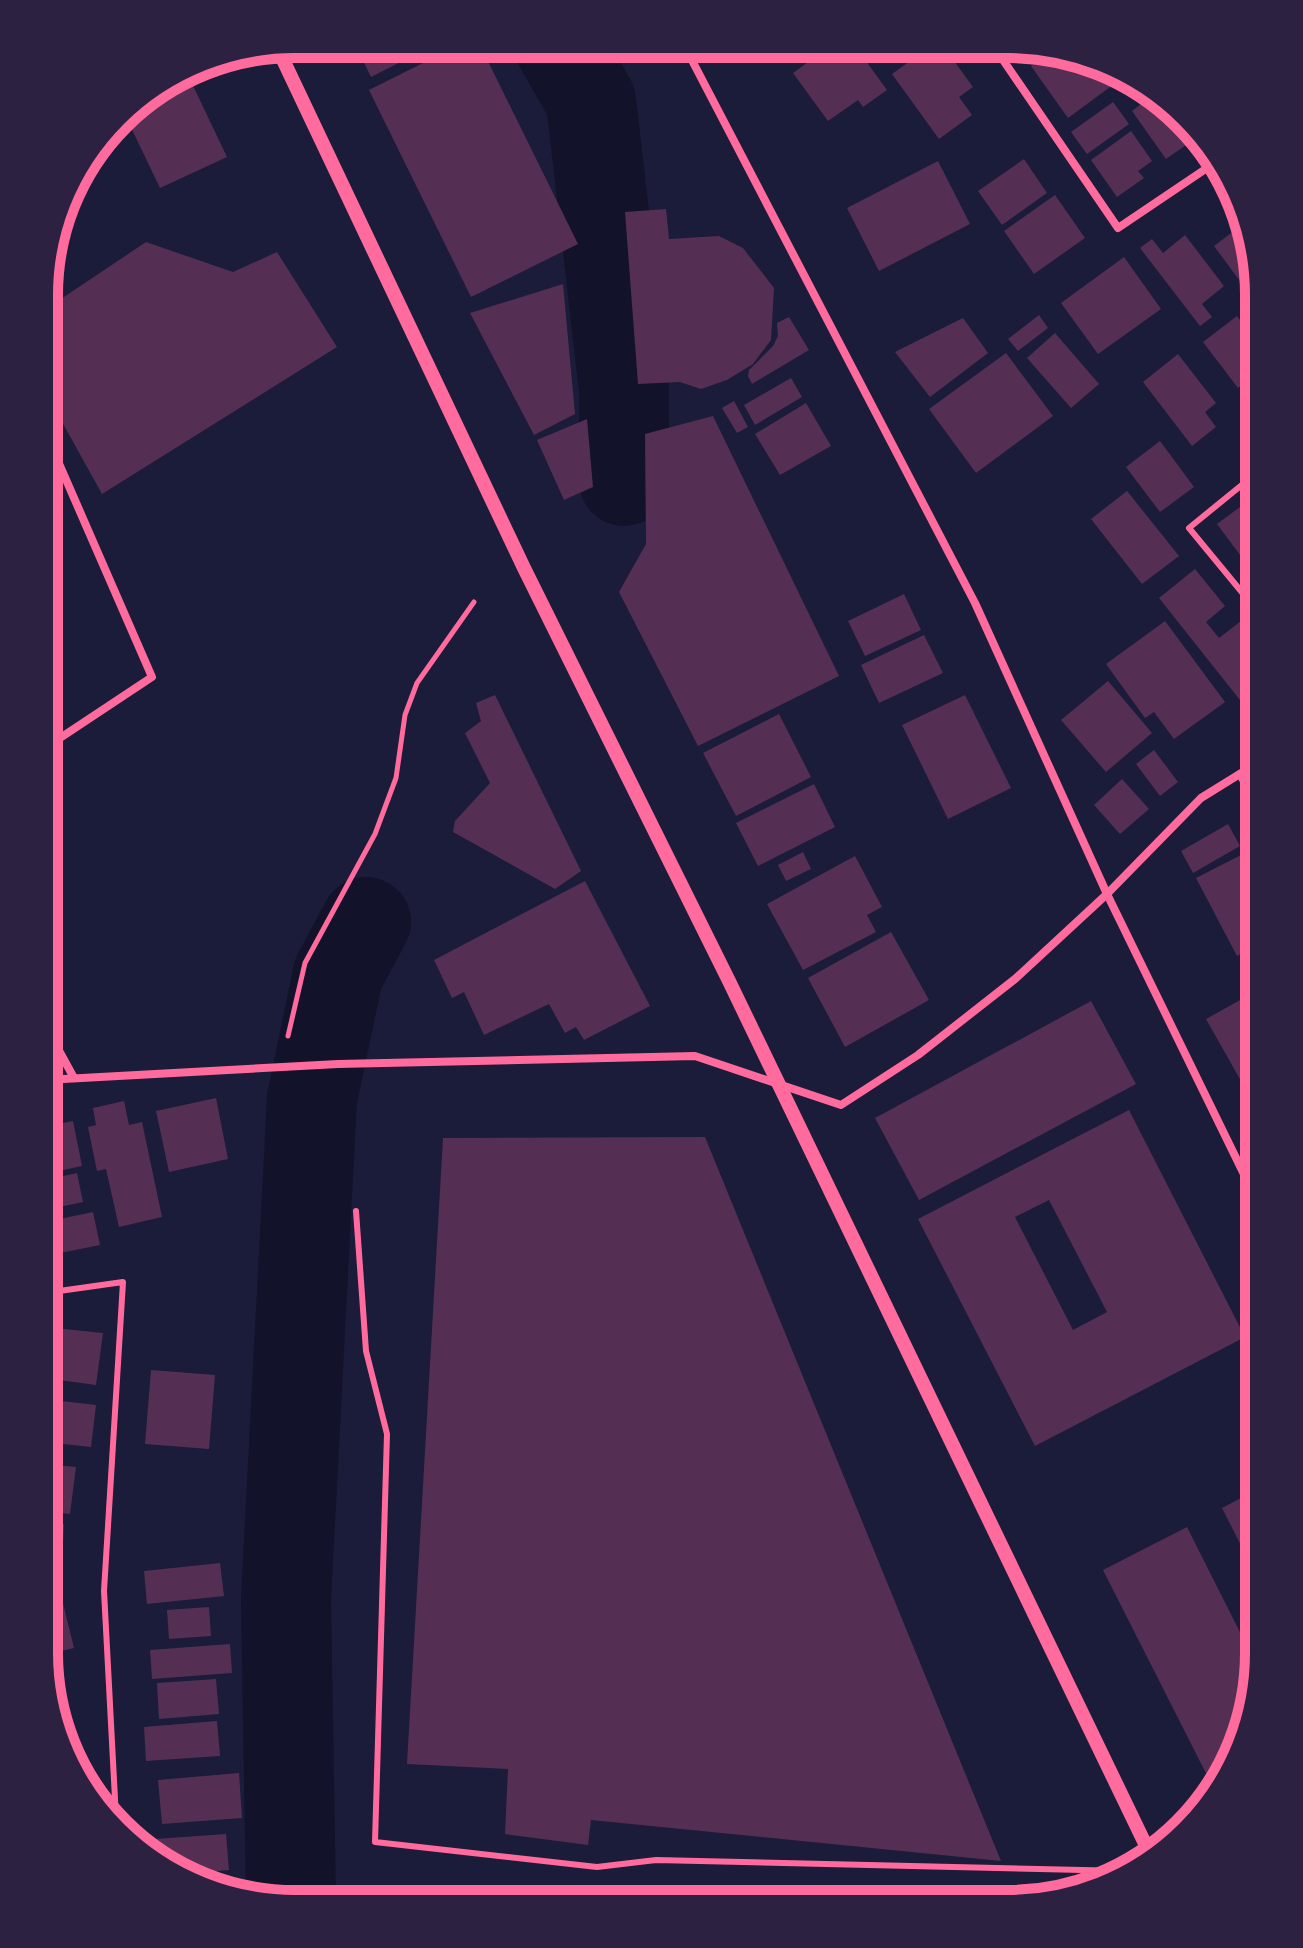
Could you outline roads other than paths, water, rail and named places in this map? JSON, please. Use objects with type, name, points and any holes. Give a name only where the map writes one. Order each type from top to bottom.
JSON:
[{"type":"street","points":[[691,58],[975,603],[1107,894],[1244,1175]]},
{"type":"street","points":[[1002,58],[1118,228],[1207,168]]},
{"type":"street","points":[[283,59],[524,568],[779,1083],[1146,1845]]},
{"type":"street","points":[[58,461],[152,677],[58,739]]},
{"type":"street","points":[[58,1079],[338,1064],[695,1056],[841,1105],[918,1055],[1015,979],[1107,894],[1201,798],[1245,771]]},
{"type":"street","points":[[1240,774],[1245,783]]},
{"type":"street","points":[[58,1049],[74,1078]]},
{"type":"lane","points":[[1245,483],[1189,528],[1245,596]]},
{"type":"lane","points":[[356,1211],[366,1351],[387,1434],[375,1842],[597,1867],[656,1860],[1101,1870]]},
{"type":"lane","points":[[58,1291],[123,1282],[104,1591],[115,1806]]},
{"type":"waterway","points":[[566,58],[591,101],[624,389],[624,481]]},
{"type":"waterway","points":[[291,1890],[286,1599],[312,1099],[338,974],[366,922]]}]
